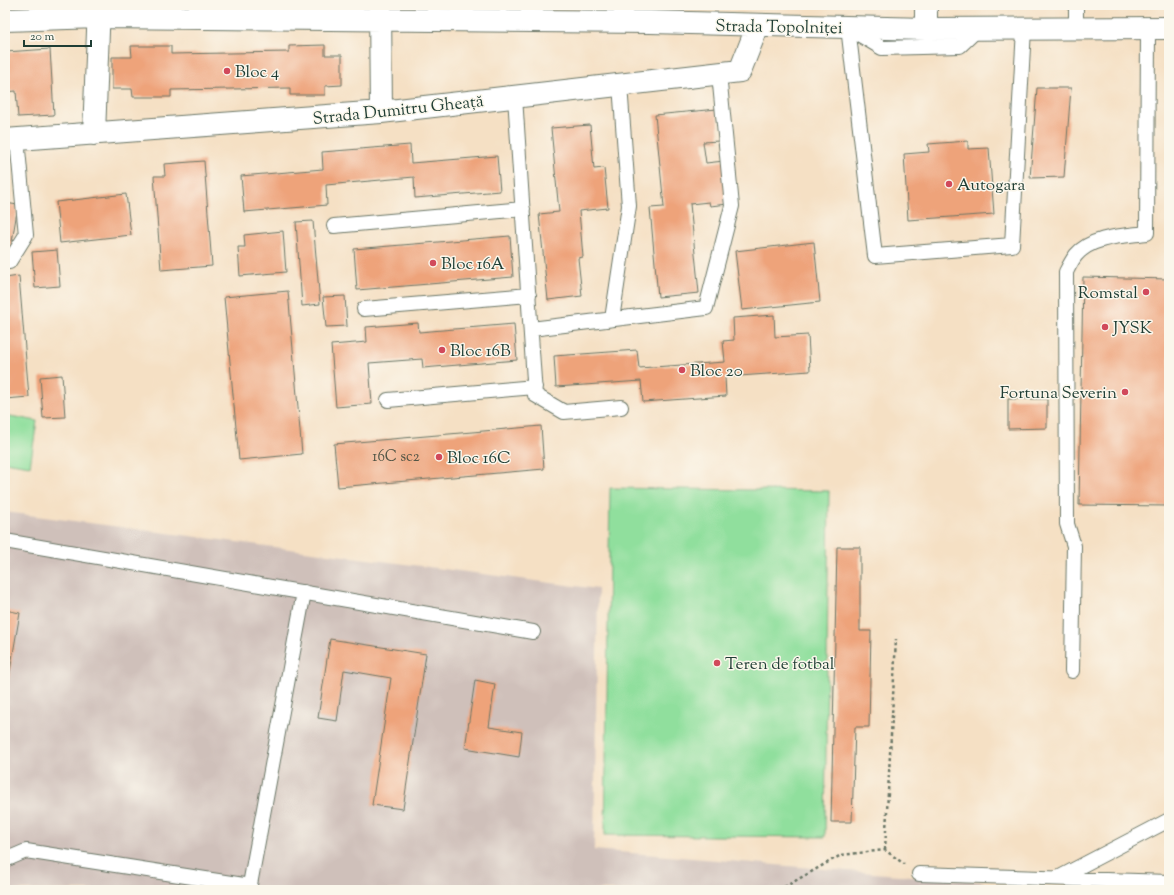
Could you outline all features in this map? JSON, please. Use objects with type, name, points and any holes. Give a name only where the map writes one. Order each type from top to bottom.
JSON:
[{"type":"street","points":[[926,5],[926,29]]},
{"type":"street","points":[[94,134],[99,11]]},
{"type":"street","name":"Strada Topolniței","points":[[5,20],[99,11],[380,12],[650,14],[758,25],[926,29],[1159,28]]},
{"type":"street","points":[[380,12],[381,112]]},
{"type":"street","name":"Strada Dumitru Gheață","points":[[11,139],[381,112],[740,71],[758,25]]},
{"type":"lane","points":[[1076,5],[1076,29]]},
{"type":"lane","points":[[848,27],[875,256],[1012,245],[1024,29]]},
{"type":"lane","points":[[848,27],[882,48],[960,46],[978,29]]},
{"type":"lane","points":[[1072,671],[1074,546],[1067,524],[1066,272],[1076,255],[1090,244],[1117,237],[1147,233],[1159,28]]},
{"type":"lane","points":[[531,329],[706,308],[732,206],[719,74]]},
{"type":"lane","points":[[612,319],[629,206],[620,85]]},
{"type":"lane","points":[[515,97],[535,395],[564,412],[620,407]]},
{"type":"lane","points":[[5,262],[9,262],[26,235],[11,139]]},
{"type":"lane","points":[[334,226],[523,209]]},
{"type":"lane","points":[[364,309],[528,295]]},
{"type":"lane","points":[[388,400],[535,388]]},
{"type":"lane","points":[[5,541],[532,632]]},
{"type":"lane","points":[[5,860],[26,851],[250,888],[304,592]]},
{"type":"lane","points":[[1056,878],[1169,820]]},
{"type":"lane","points":[[920,874],[1056,878],[1108,885],[1169,882]]},
{"type":"path","points":[[885,850],[896,639]]},
{"type":"path","points":[[779,890],[841,854],[885,850],[920,874]]},
{"type":"shaded area","points":[[5,512],[598,589],[594,850],[984,882],[983,890],[5,890]]},
{"type":"green space","points":[[5,415],[37,421],[30,466],[5,462]]},
{"type":"green space","name":"Teren de fotbal","points":[[610,488],[829,491],[825,837],[605,835]]},
{"type":"building","name":"Bloc 4","points":[[325,45],[325,55],[342,55],[342,85],[325,86],[325,95],[290,95],[290,88],[171,90],[171,97],[133,97],[132,89],[112,89],[112,57],[132,57],[131,46],[171,46],[171,54],[289,52],[289,46]]},
{"type":"building","points":[[50,49],[54,115],[18,117],[16,91],[5,92],[5,52]]},
{"type":"building","points":[[1037,88],[1071,88],[1064,177],[1030,178]]},
{"type":"building","points":[[717,109],[719,141],[703,142],[706,163],[724,161],[728,204],[710,206],[709,202],[690,204],[699,293],[658,297],[650,208],[664,207],[655,115]]},
{"type":"building","points":[[590,125],[594,169],[604,168],[608,208],[579,211],[583,257],[578,258],[582,296],[548,300],[539,214],[559,212],[551,128]]},
{"type":"building","name":"Autogara","points":[[968,141],[968,149],[989,148],[994,214],[908,220],[904,154],[929,152],[928,144]]},
{"type":"building","points":[[410,145],[411,163],[497,156],[500,191],[415,198],[414,177],[326,185],[327,205],[244,212],[241,176],[323,169],[322,152]]},
{"type":"building","points":[[204,161],[212,266],[161,270],[154,176],[165,176],[164,164]]},
{"type":"building","points":[[126,194],[131,235],[60,243],[56,202]]},
{"type":"building","points":[[5,203],[18,205],[11,248],[5,247]]},
{"type":"building","points":[[313,221],[320,304],[302,306],[296,222]]},
{"type":"building","points":[[283,231],[286,272],[240,276],[238,247],[245,247],[244,235]]},
{"type":"building","name":"Bloc 16A","points":[[510,236],[513,277],[357,290],[354,249]]},
{"type":"building","points":[[814,242],[820,302],[742,310],[735,251]]},
{"type":"building","points":[[57,250],[60,286],[35,288],[32,252]]},
{"type":"building","points":[[19,276],[29,397],[5,399],[5,278]]},
{"type":"building","name":"Fortuna Severin","points":[[1083,277],[1169,279],[1169,506],[1079,505]]},
{"type":"building","points":[[288,291],[302,454],[239,460],[224,297]]},
{"type":"building","points":[[345,296],[347,326],[326,327],[323,297]]},
{"type":"building","name":"Bloc 20","points":[[774,315],[775,337],[808,335],[810,371],[725,377],[726,396],[643,402],[641,381],[556,387],[554,356],[637,350],[639,368],[725,362],[723,341],[734,340],[733,318]]},
{"type":"building","name":"Bloc 16B","points":[[418,323],[419,332],[514,324],[517,360],[423,368],[422,359],[369,363],[372,404],[336,407],[331,345],[367,342],[366,327]]},
{"type":"building","points":[[62,375],[65,417],[43,418],[40,377]]},
{"type":"building","points":[[1008,399],[1047,399],[1047,428],[1008,429]]},
{"type":"building","name":"Bloc 16C","points":[[541,426],[544,469],[338,487],[334,444]]},
{"type":"building","points":[[837,547],[860,547],[860,631],[871,631],[869,727],[855,727],[852,822],[831,822]]},
{"type":"building","points":[[5,610],[20,613],[6,694],[5,694]]},
{"type":"building","points":[[330,639],[426,654],[403,809],[372,805],[391,678],[344,670],[337,721],[318,718]]},
{"type":"building","points":[[475,680],[495,684],[489,727],[522,732],[519,757],[465,748]]},
{"type":"place","name":"Bloc 4","points":[[227,71]]},
{"type":"place","name":"Autogara","points":[[949,184]]},
{"type":"place","name":"Bloc 16A","points":[[433,263]]},
{"type":"place","name":"Romstal","points":[[1146,292]]},
{"type":"place","name":"JYSK","points":[[1105,327]]},
{"type":"place","name":"Bloc 16B","points":[[442,350]]},
{"type":"place","name":"Bloc 20","points":[[682,370]]},
{"type":"place","name":"Fortuna Severin","points":[[1125,392]]},
{"type":"place","name":"Bloc 16C","points":[[439,457]]},
{"type":"place","name":"Teren de fotbal","points":[[717,663]]}]
